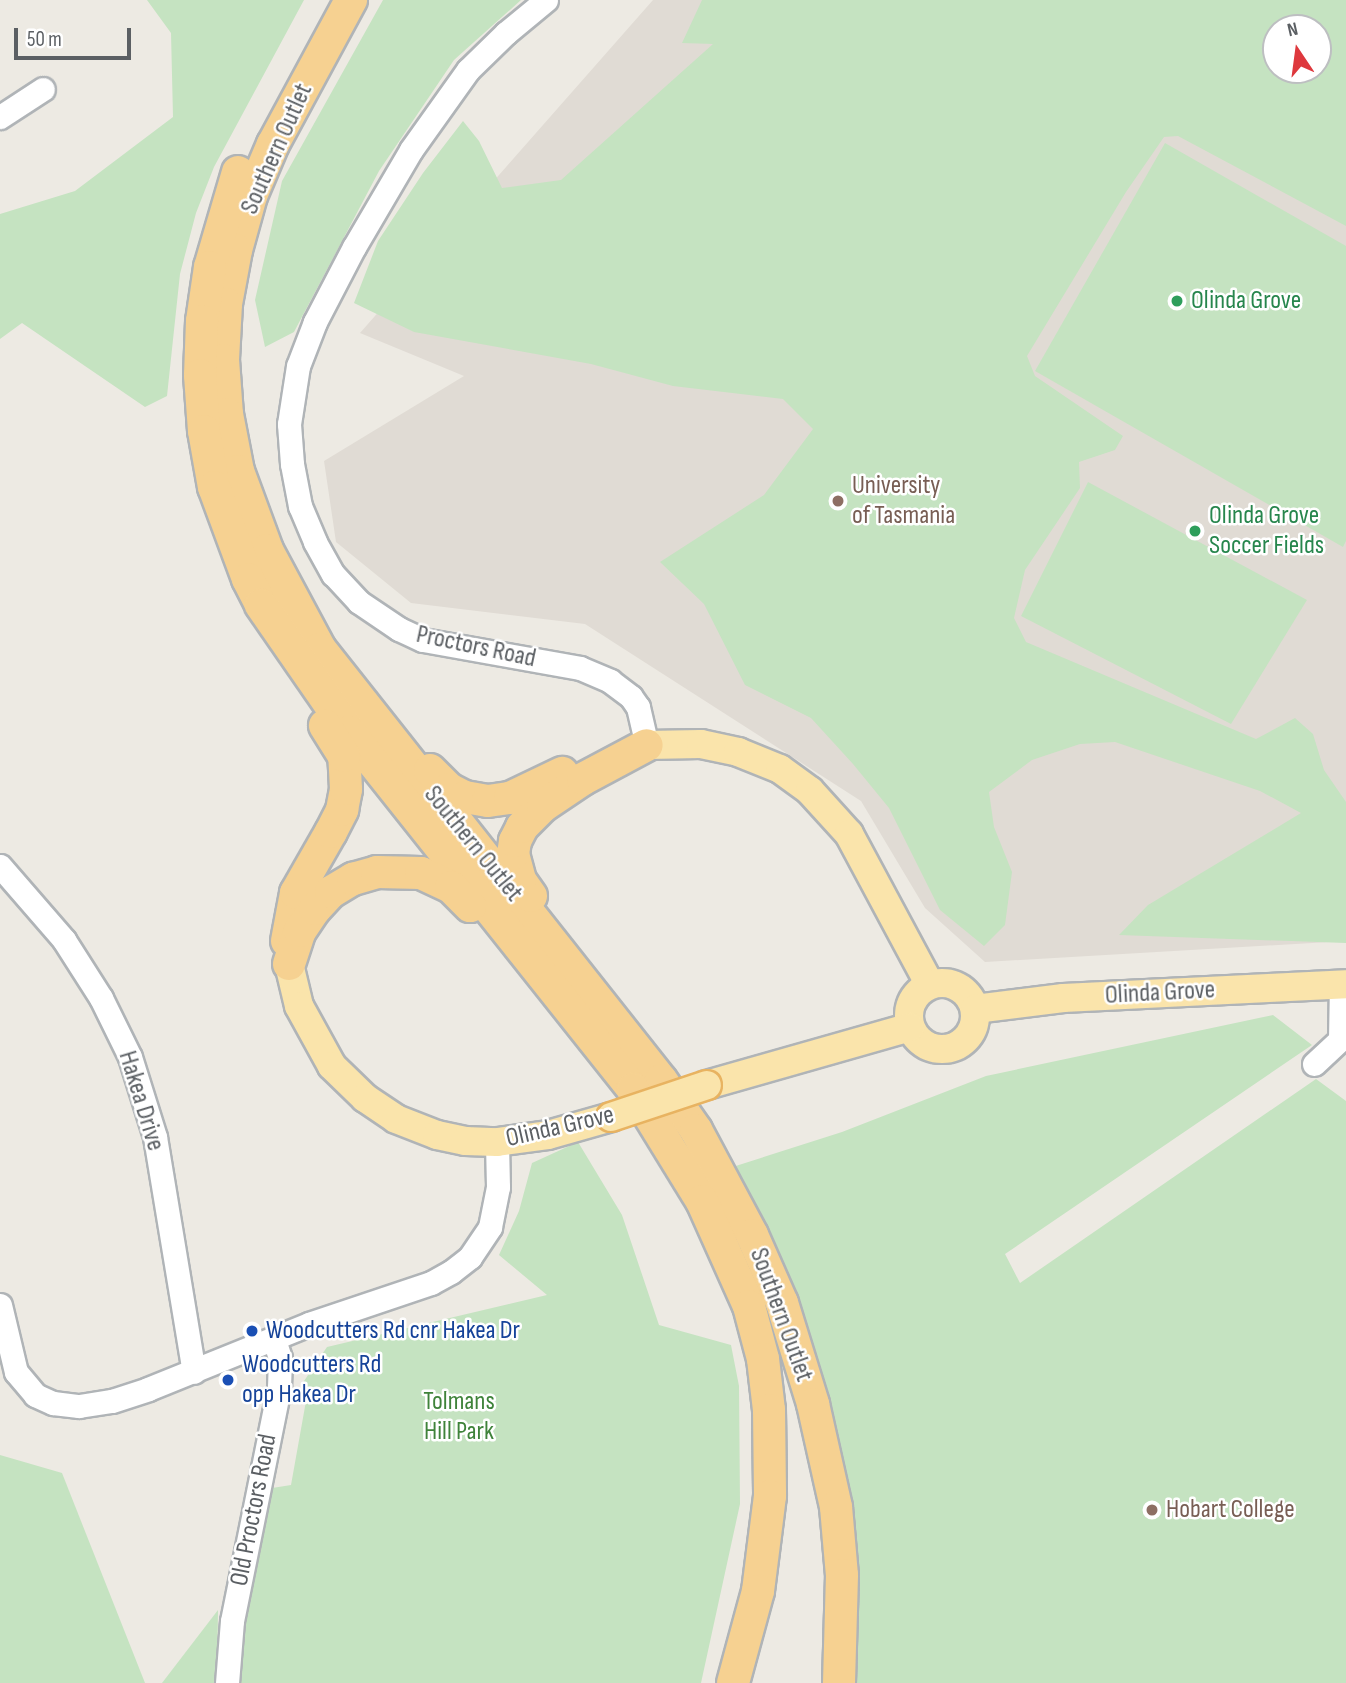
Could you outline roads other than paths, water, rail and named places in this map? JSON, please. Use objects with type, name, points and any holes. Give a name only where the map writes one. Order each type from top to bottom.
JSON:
[{"type":"highway","name":"Southern Outlet","points":[[326,0],[256,132],[234,181],[216,237],[204,302],[200,375],[208,459],[234,549],[261,605],[349,732],[633,1089],[682,1166],[733,1265],[749,1306],[763,1359],[769,1410],[770,1466],[768,1527],[760,1578],[733,1683]]},
{"type":"highway","name":"Southern Outlet","points":[[351,0],[298,94],[262,168],[236,250],[226,304],[223,360],[231,441],[255,525],[309,632],[352,692],[661,1080],[702,1140],[752,1235],[782,1303],[814,1405],[836,1507],[842,1575],[839,1683]]},
{"type":"highway","points":[[278,572],[329,645],[430,769],[449,789],[465,797],[488,801],[510,798],[601,752],[624,746],[648,745]]},
{"type":"highway","points":[[261,605],[281,655],[338,744],[347,771],[342,810],[296,893],[286,940],[289,964]]},
{"type":"highway","points":[[648,745],[583,779],[532,816],[515,841],[515,868],[528,891],[688,1099],[730,1172],[752,1235]]},
{"type":"highway","points":[[289,964],[300,931],[315,909],[331,892],[353,879],[377,872],[399,870],[437,879],[452,887],[486,923],[612,1082],[668,1165],[724,1275],[740,1322],[753,1390],[757,1443],[757,1510],[743,1599],[723,1683]]},
{"type":"main road","points":[[648,745],[701,744],[730,749],[780,769],[804,785],[849,834],[930,985]]},
{"type":"main road","name":"Olinda Grove","points":[[289,964],[293,986],[308,1027],[332,1066],[348,1084],[376,1106],[417,1128],[465,1141],[497,1142],[548,1135],[910,1027]]},
{"type":"main road","points":[[953,984],[963,990],[975,1009],[972,1031],[956,1046],[945,1049],[924,1044],[910,1027],[908,1017],[914,997],[930,985],[953,984]]},
{"type":"main road","name":"Olinda Grove","points":[[975,1009],[1063,998],[1343,984]]},
{"type":"street","name":"Proctors Road","points":[[546,0],[468,69],[411,150],[360,236],[315,322],[298,366],[289,424],[292,464],[300,506],[315,542],[333,574],[359,602],[399,629],[423,640],[580,668],[610,681],[631,697],[638,707],[648,745]]},
{"type":"street","points":[[0,117],[43,89]]},
{"type":"street","name":"Hakea Drive","points":[[0,866],[64,940],[102,998],[130,1057],[155,1137],[194,1372]]},
{"type":"street","points":[[1314,1064],[1340,1040],[1343,984]]},
{"type":"street","points":[[0,1305],[16,1372],[35,1395],[53,1403],[79,1406],[112,1401],[430,1283],[470,1257],[490,1227],[495,1207],[497,1142]]},
{"type":"street","name":"Old Proctors Road","points":[[227,1683],[232,1622],[279,1387],[281,1358],[274,1339]]},
{"type":"place","name":"Olinda Grove","points":[[1177,301]]},
{"type":"place","name":"University of Tasmania","points":[[838,501]]},
{"type":"place","name":"Olinda Grove Soccer Fields","points":[[1195,531]]},
{"type":"place","name":"Woodcutters Rd cnr Hakea Dr","points":[[252,1331]]},
{"type":"place","name":"Woodcutters Rd opp Hakea Dr","points":[[228,1380]]},
{"type":"place","name":"Hobart College","points":[[1152,1510]]},
{"type":"park label","name":"Tolmans Hill Park","points":[[459,1417]]}]
